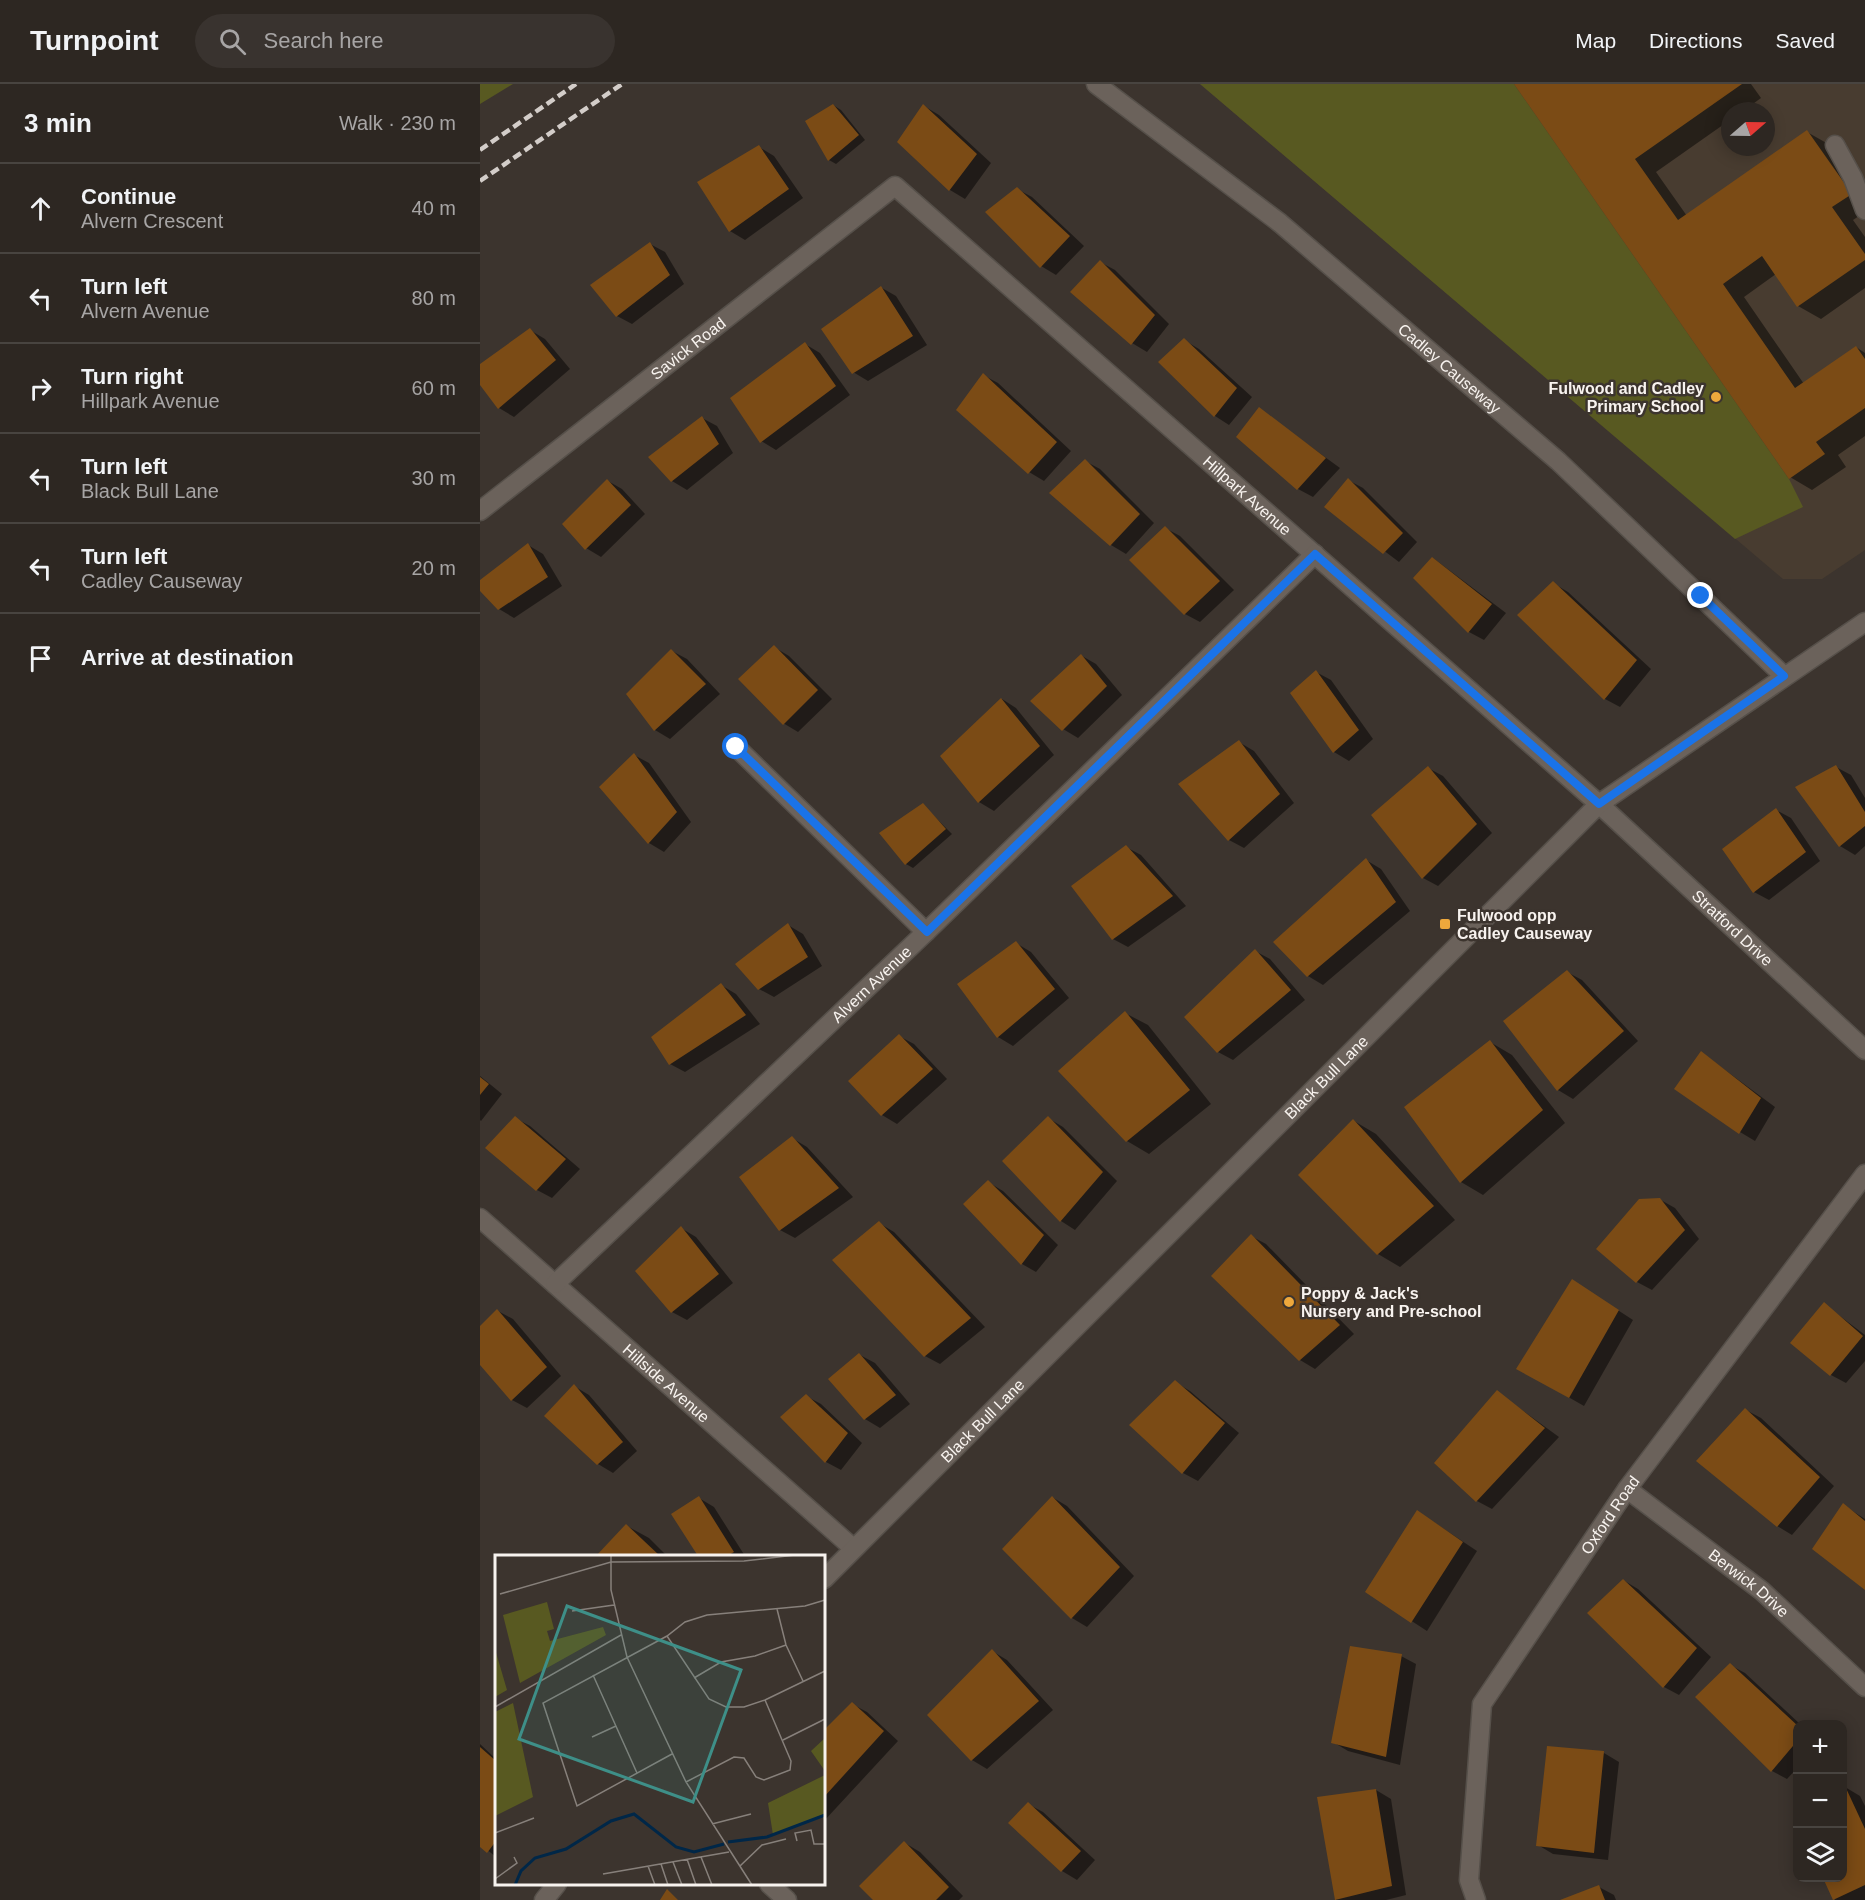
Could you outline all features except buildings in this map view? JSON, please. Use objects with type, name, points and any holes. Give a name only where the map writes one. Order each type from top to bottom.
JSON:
[{"type":"street","name":"Cadley Causeway","points":[[1096,84],[1280,223],[1540,446],[1784,676]]},
{"type":"street","points":[[1835,145],[1853,178],[1865,210]]},
{"type":"street","name":"Savick Road","points":[[480,512],[895,186]]},
{"type":"street","name":"Hillpark Avenue","points":[[895,186],[1599,804]]},
{"type":"street","name":"Alvern Avenue","points":[[555,1284],[927,932],[1315,554]]},
{"type":"street","name":"Black Bull Lane","points":[[825,1578],[1599,804],[1865,622]]},
{"type":"street","points":[[736,747],[927,932]]},
{"type":"street","name":"Stratford Drive","points":[[1599,804],[1865,1050]]},
{"type":"street","name":"Oxford Road","points":[[1476,1900],[1469,1880],[1482,1704],[1627,1489],[1865,1174]]},
{"type":"street","name":"Hillside Avenue","points":[[480,1218],[853,1548]]},
{"type":"street","name":"Berwick Drive","points":[[1627,1489],[1762,1591],[1865,1687]]},
{"type":"street","points":[[544,1900],[556,1885]]},
{"type":"street","points":[[770,1885],[787,1900]]},
{"type":"shaded area","points":[[480,84],[513,84],[480,104]]},
{"type":"shaded area","name":"Fulwood and Cadley Primary School","points":[[1200,84],[1865,84],[1865,550],[1822,579],[1783,579]]},
{"type":"shaded area","points":[[1200,84],[1514,84],[1789,479],[1803,507],[1735,539]]},
{"type":"railway","points":[[480,150],[576,84]]},
{"type":"railway","points":[[480,181],[622,84]]},
{"type":"place","name":"Fulwood and Cadley Primary School","points":[[1716,397]]},
{"type":"place","name":"Fulwood opp Cadley Causeway","points":[[1445,924]]},
{"type":"place","name":"Poppy & Jack's Nursery and Pre-school","points":[[1289,1302]]},
{"type":"route","points":[[736,747],[927,932],[1315,554],[1599,804],[1784,676],[1701,596]]}]
